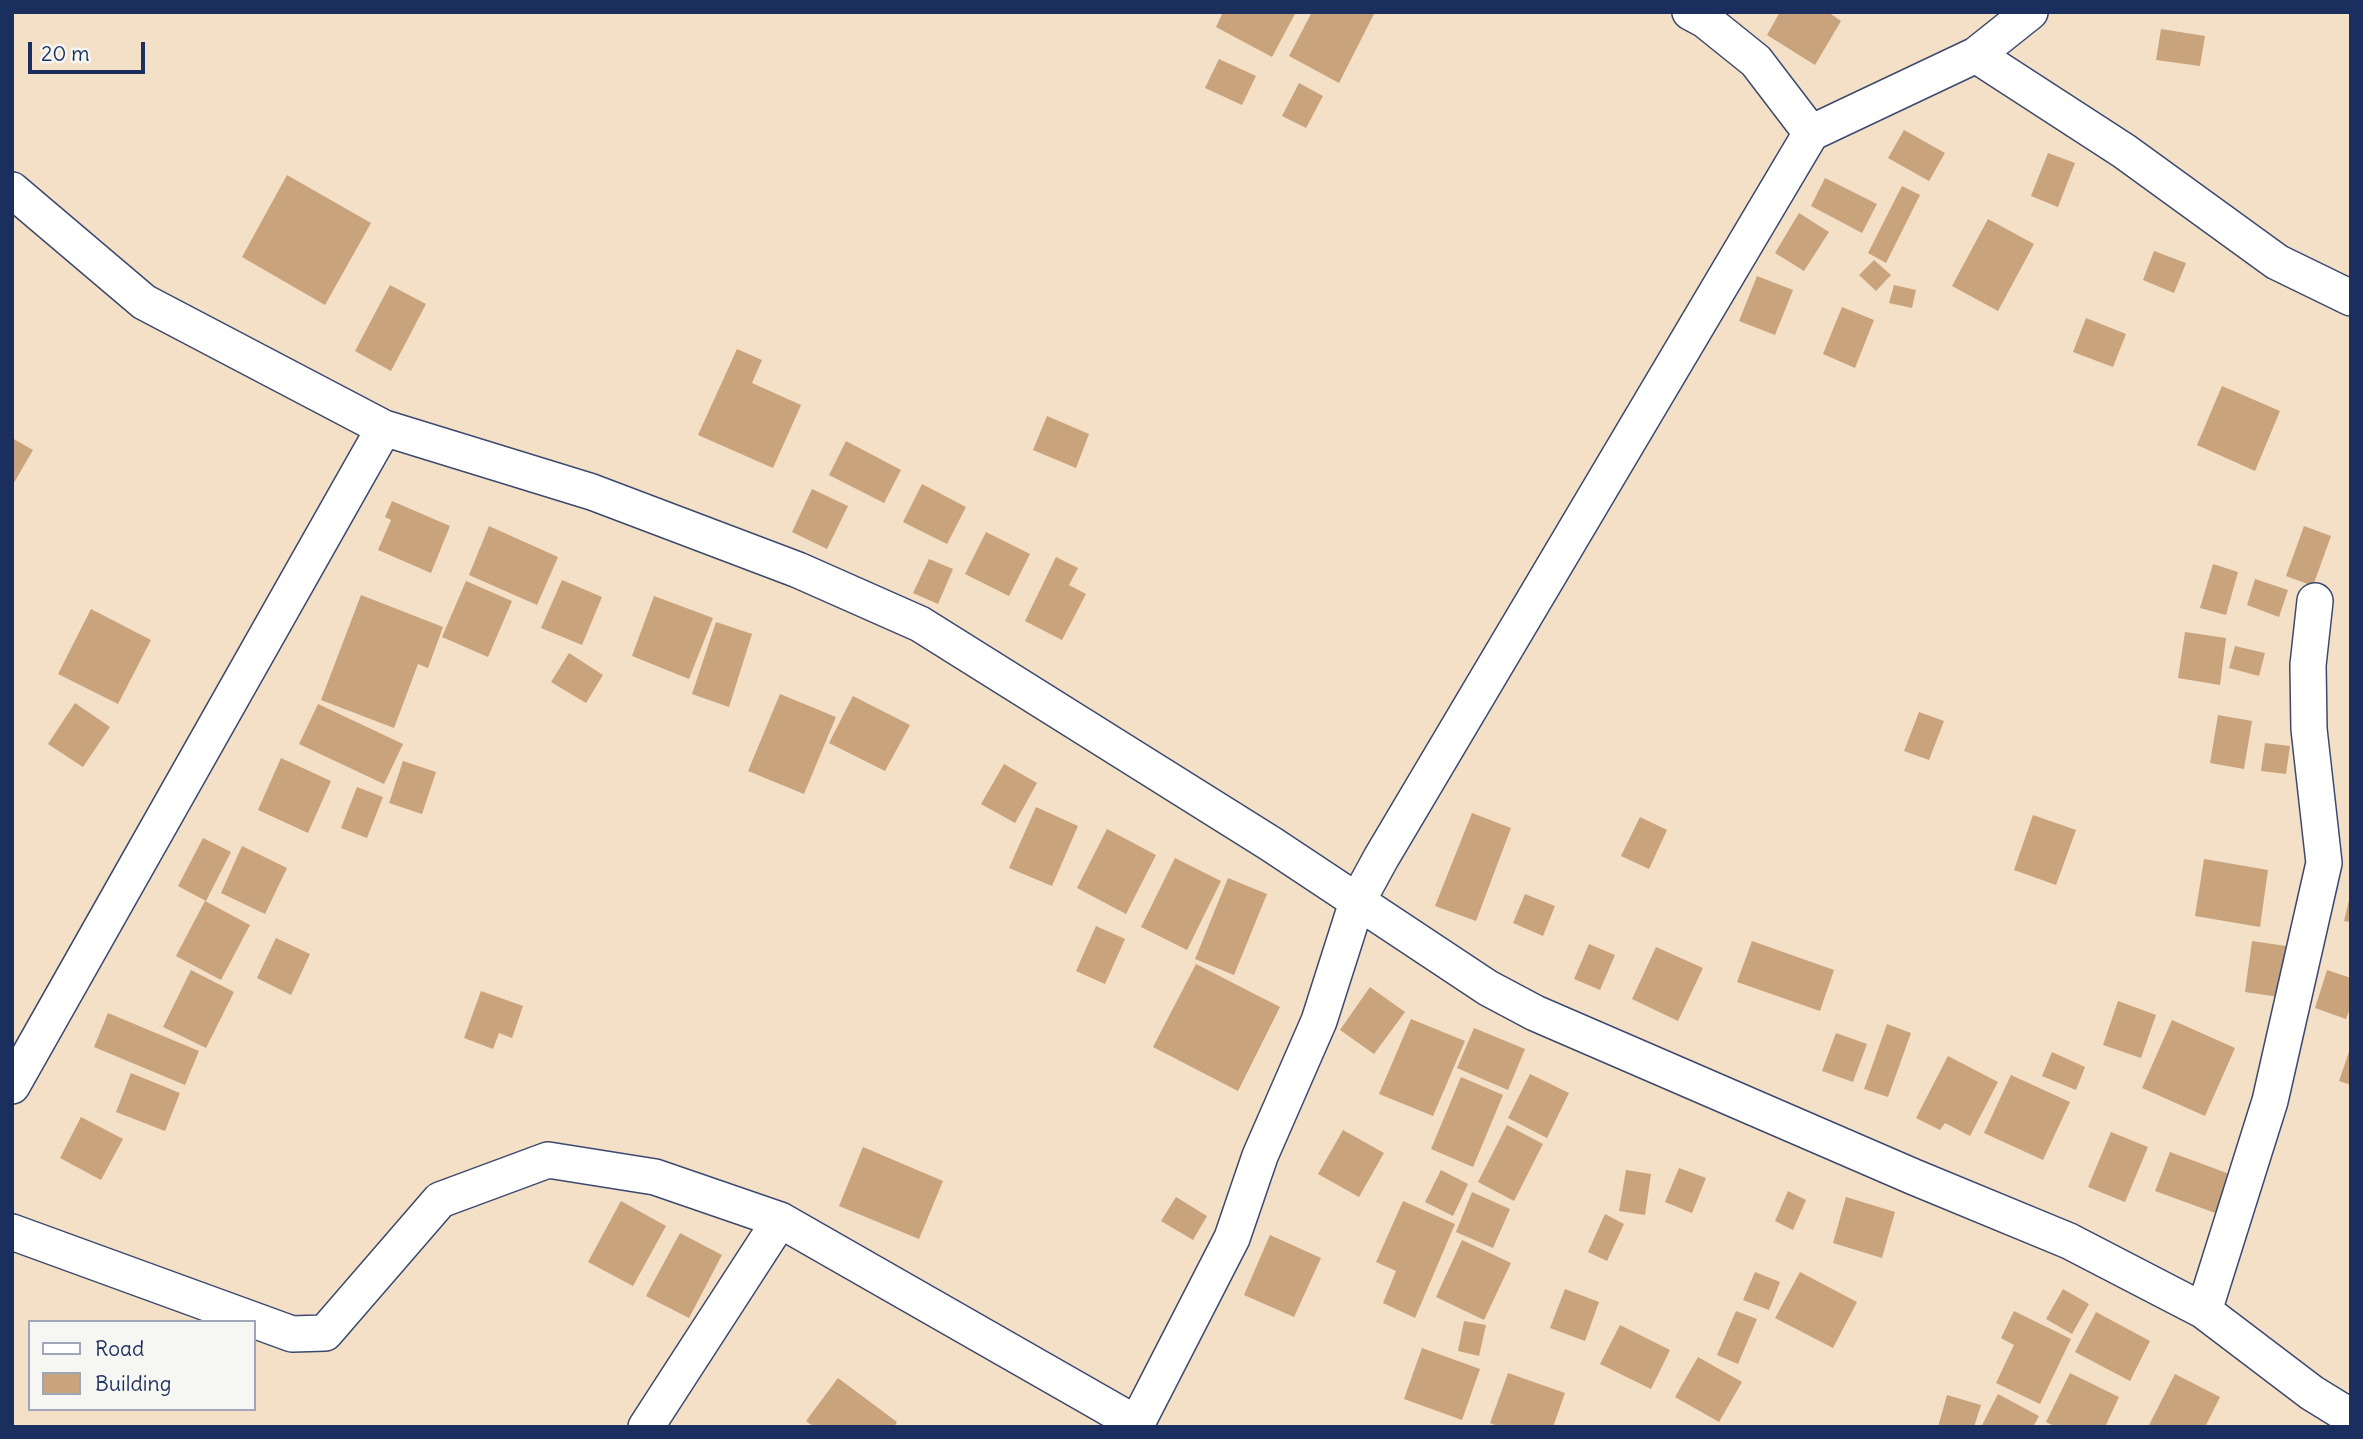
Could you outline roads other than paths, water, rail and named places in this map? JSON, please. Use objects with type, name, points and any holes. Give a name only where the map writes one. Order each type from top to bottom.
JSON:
[{"type":"street","points":[[1690,12],[1705,20],[1756,61],[1811,133]]},
{"type":"street","points":[[256,1321],[292,1334],[325,1333],[440,1200],[548,1160],[655,1177],[780,1220],[1136,1425],[1232,1238],[1260,1156],[1319,1021],[1357,902],[1811,133],[1976,55],[2030,12]]},
{"type":"street","points":[[1976,55],[2124,151],[2277,262],[2351,298]]},
{"type":"street","points":[[12,190],[144,302],[384,428],[592,492],[798,570],[920,624],[1271,844],[1488,988],[1535,1013],[2069,1241],[2204,1311],[2312,1393],[2351,1417]]},
{"type":"street","points":[[12,1086],[384,428]]},
{"type":"street","points":[[2204,1311],[2270,1101],[2323,863],[2309,729],[2308,666],[2315,601]]},
{"type":"street","points":[[646,1427],[780,1220]]},
{"type":"street","points":[[12,1232],[254,1320]]}]
